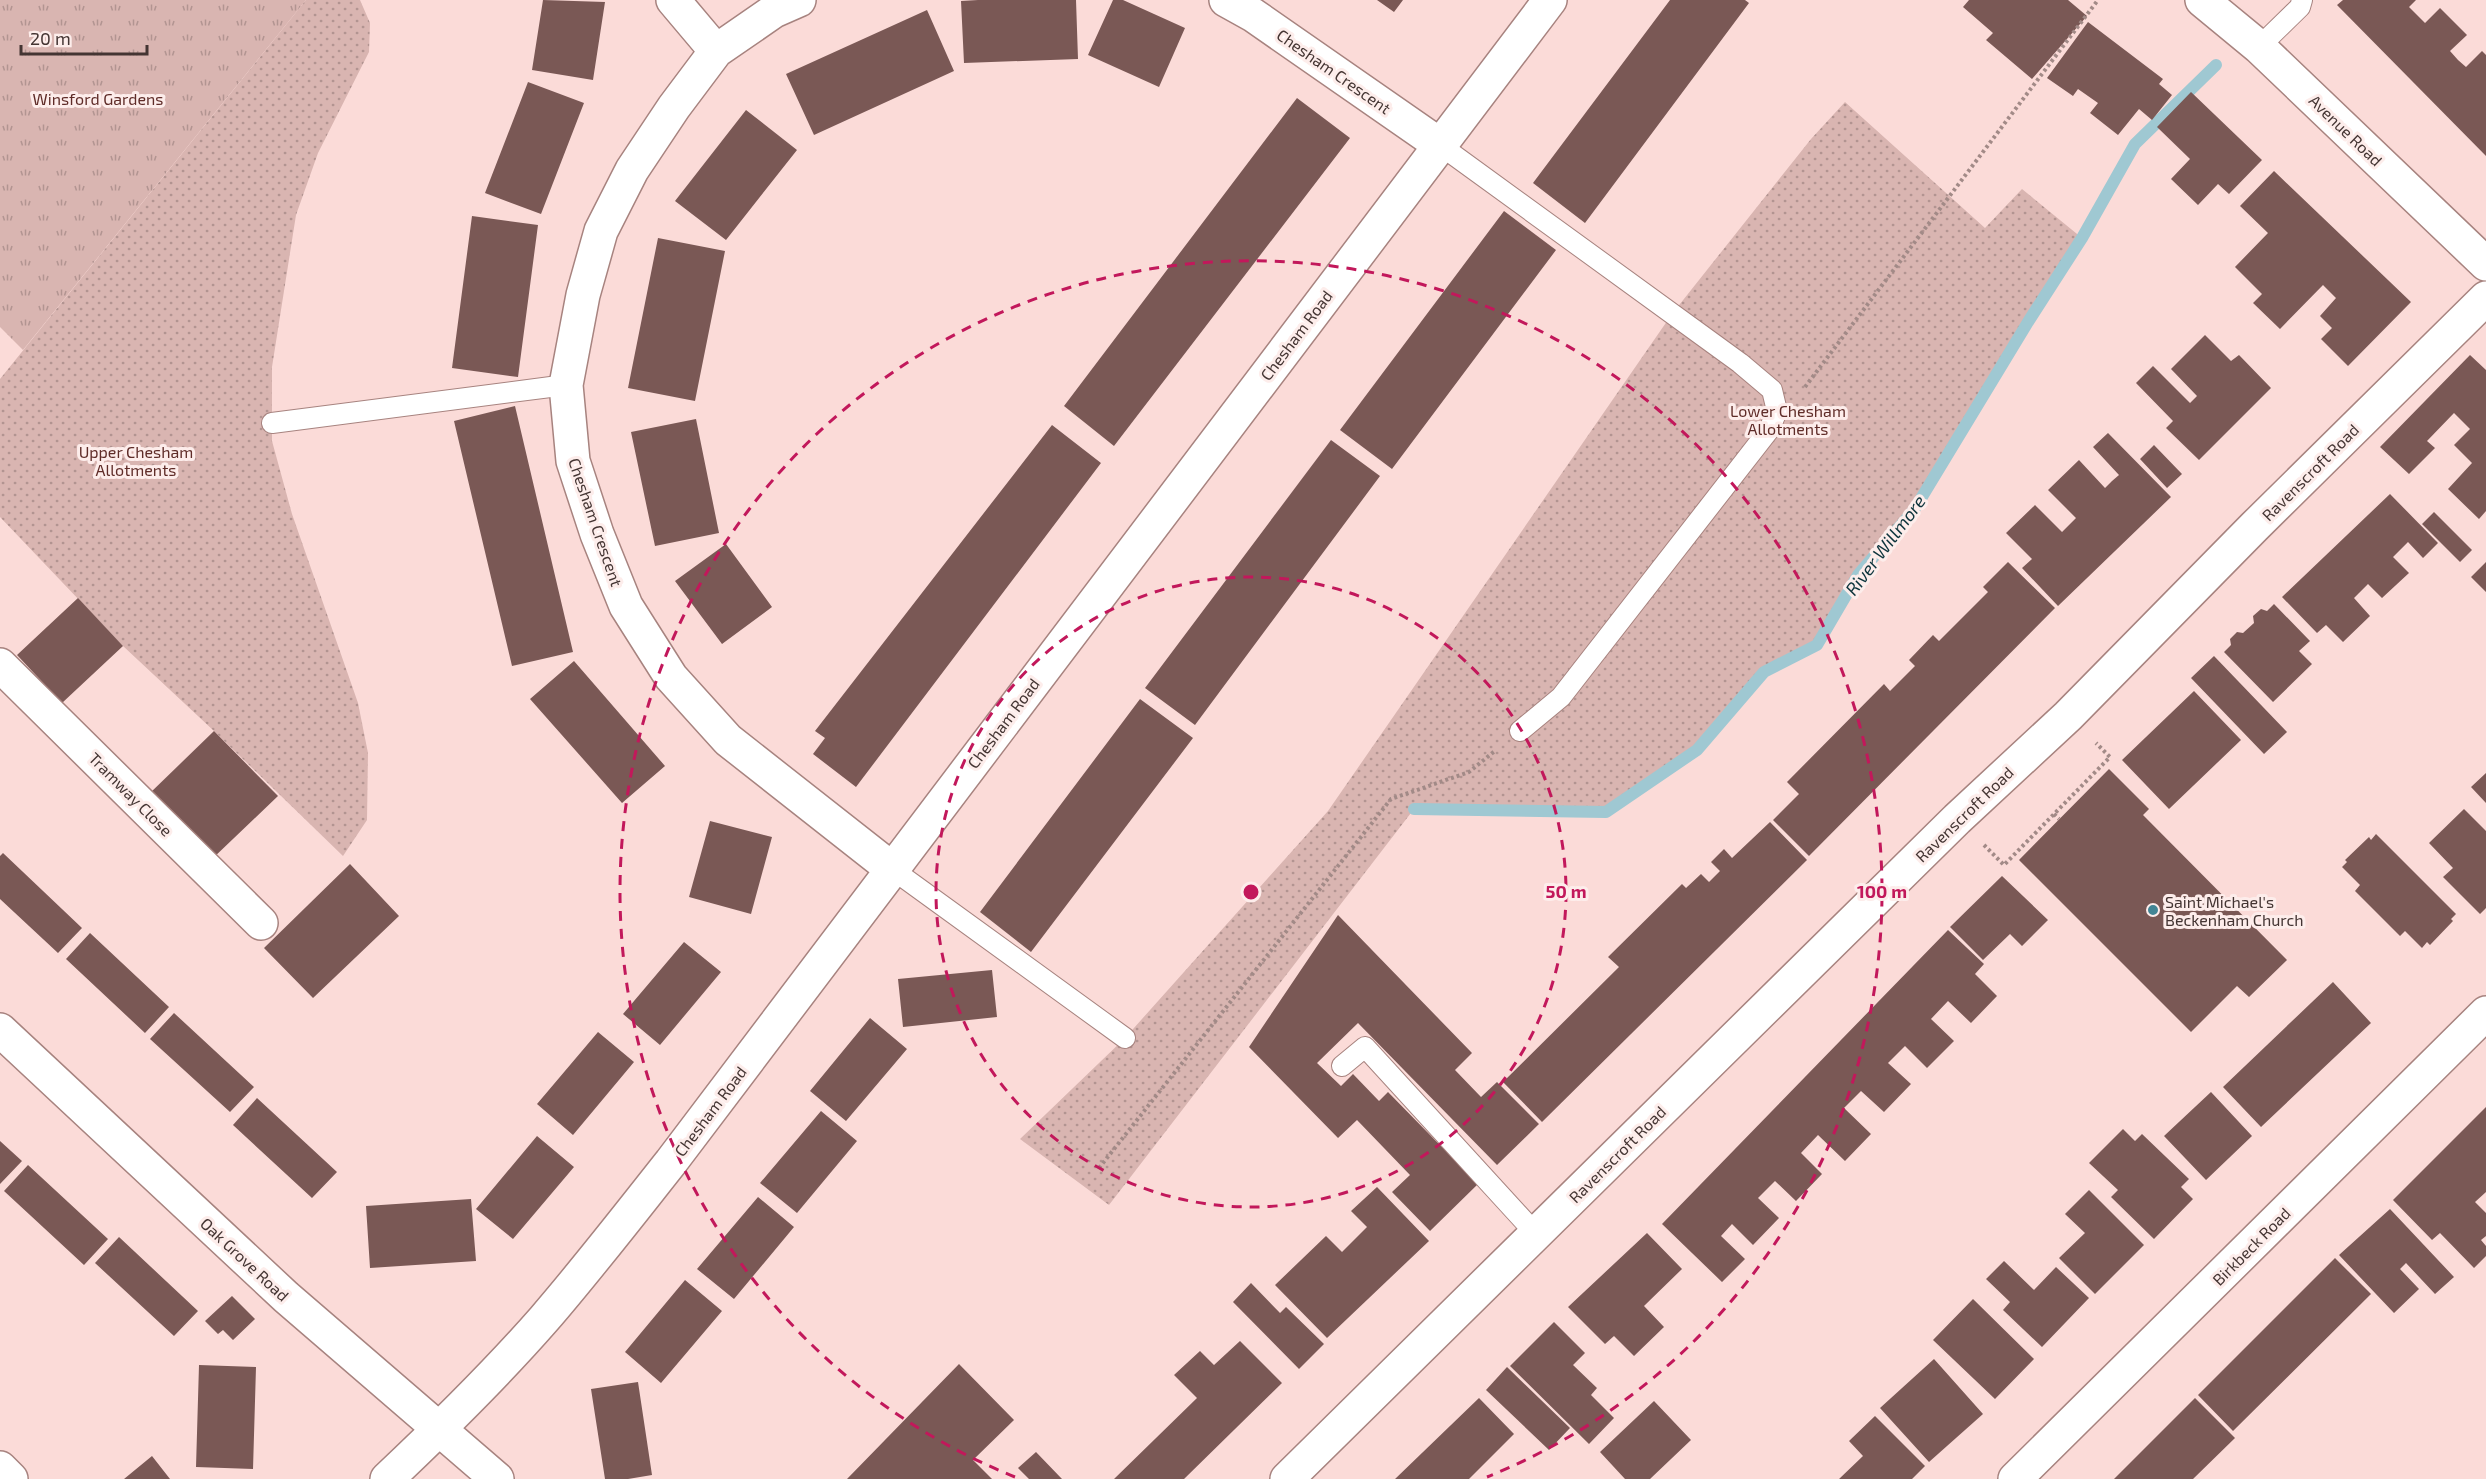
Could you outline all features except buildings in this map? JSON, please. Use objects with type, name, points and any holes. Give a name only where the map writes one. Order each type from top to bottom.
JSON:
[{"type":"street","points":[[673,0],[716,51]]},
{"type":"street","name":"Chesham Crescent","points":[[799,0],[774,11],[716,51],[674,107],[632,170],[601,231],[583,295],[566,385],[573,461],[597,534],[626,606],[671,677],[729,740],[892,869]]},
{"type":"street","name":"Chesham Crescent","points":[[1226,0],[1253,15],[1440,145]]},
{"type":"street","name":"Chesham Road","points":[[387,1479],[525,1341],[604,1247],[1550,0]]},
{"type":"street","name":"Avenue Road","points":[[2202,0],[2259,47],[2486,264]]},
{"type":"street","name":"Ravenscroft Road","points":[[1287,1479],[1957,819],[2068,716],[2254,526],[2486,298]]},
{"type":"street","name":"Tramway Close","points":[[0,665],[261,923]]},
{"type":"street","name":"Birkbeck Road","points":[[2015,1479],[2486,1013]]},
{"type":"street","name":"Oak Grove Road","points":[[0,1030],[286,1297],[497,1479]]},
{"type":"street","points":[[0,1468],[11,1479]]},
{"type":"lane","points":[[2259,47],[2300,7],[2302,0]]},
{"type":"lane","points":[[1440,145],[1740,363],[1772,390],[1777,411],[1768,430],[1561,697],[1520,730]]},
{"type":"lane","points":[[272,423],[566,385]]},
{"type":"lane","points":[[892,869],[1125,1038]]},
{"type":"lane","points":[[1342,1066],[1365,1047],[1536,1234]]},
{"type":"path","points":[[1768,430],[1796,398],[2098,0]]},
{"type":"path","points":[[1098,1168],[1391,799],[1469,772],[1520,730]]},
{"type":"path","points":[[1957,819],[2004,865],[2110,757]]},
{"type":"path","points":[[2054,814],[2059,819]]},
{"type":"green space","name":"Winsford Gardens","points":[[0,0],[306,0],[23,350],[0,327]]},
{"type":"green space","name":"Upper Chesham Allotments","points":[[306,0],[360,0],[370,23],[369,52],[318,153],[296,215],[272,367],[272,441],[292,514],[358,703],[368,753],[367,820],[343,856],[123,646],[0,517],[0,379]]},
{"type":"green space","name":"Lower Chesham Allotments","points":[[1845,102],[1985,228],[2022,189],[2082,238],[2028,322],[1914,510],[1858,575],[1817,645],[1764,672],[1697,750],[1606,812],[1414,809],[1109,1205],[1020,1139],[1125,1038],[1328,811],[1672,314],[1811,139]]},
{"type":"waterway","name":"River Willmore","points":[[1414,809],[1606,812],[1697,750],[1764,672],[1817,645],[1858,575],[1914,510],[2028,322],[2082,238],[2135,144],[2216,65]]},
{"type":"place","name":"Saint Michael's Beckenham Church","points":[[2153,910]]}]
